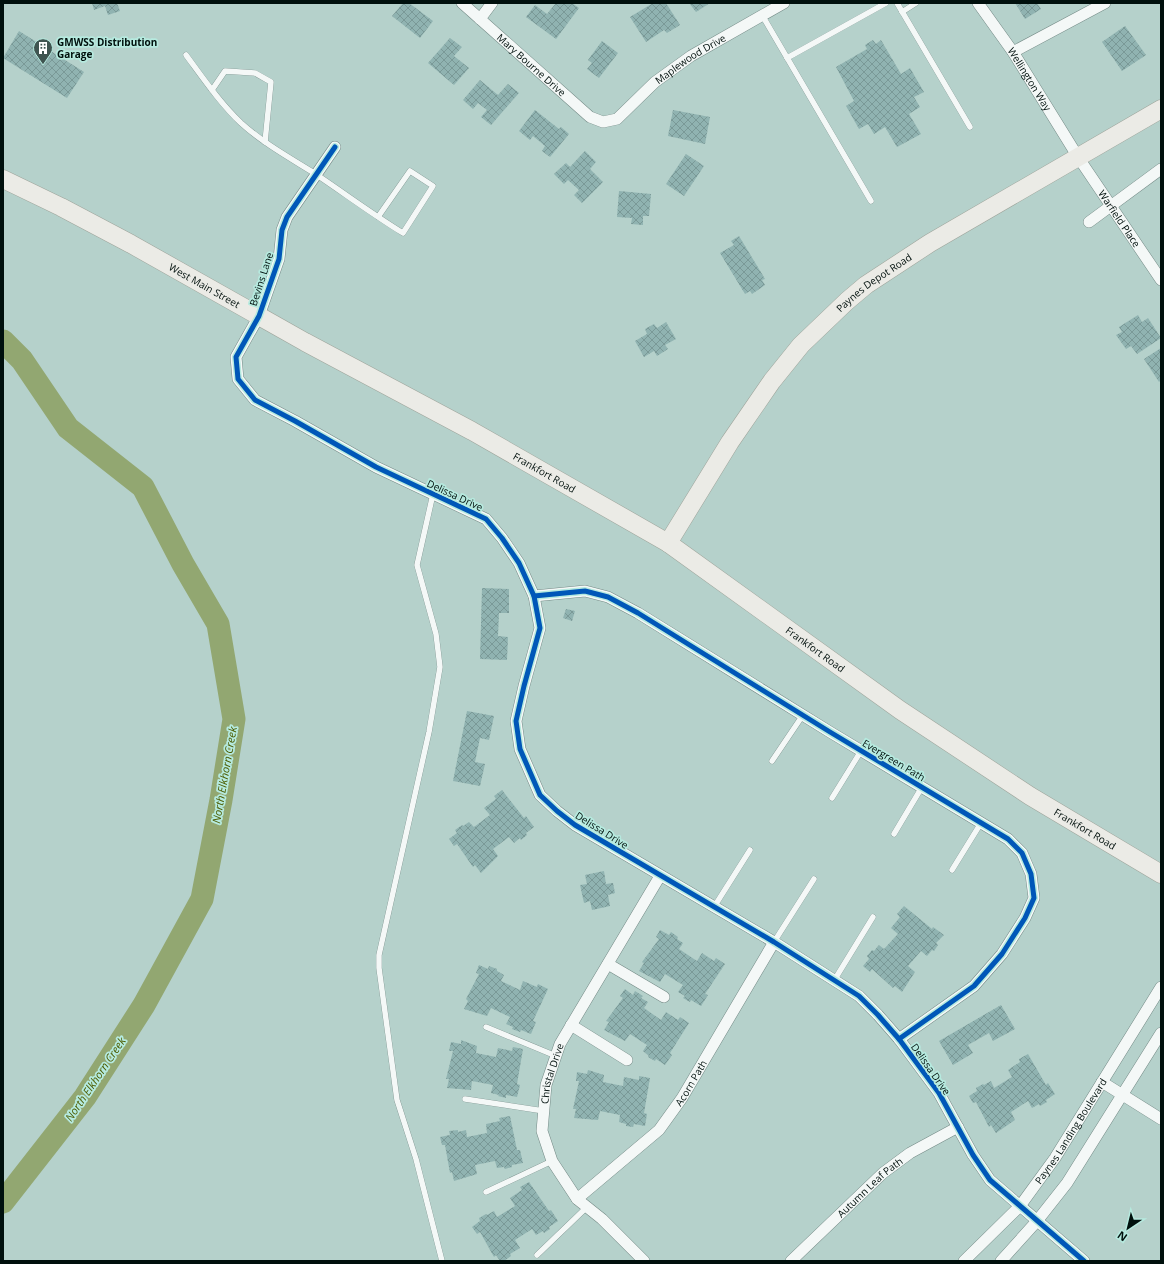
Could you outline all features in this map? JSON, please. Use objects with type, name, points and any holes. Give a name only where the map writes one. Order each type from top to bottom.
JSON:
[{"type":"main road","name":"Paynes Depot Road","points":[[668,543],[730,442],[772,381],[802,345],[847,301],[866,285],[930,243],[1161,109]]},
{"type":"main road","name":"West Main Street","points":[[3,179],[61,206],[468,430]]},
{"type":"main road","name":"Frankfort Road","points":[[468,430],[668,543],[907,714],[1030,796],[1161,874]]},
{"type":"street","name":"Mary Bourne Drive","points":[[462,3],[590,117],[604,122]]},
{"type":"street","points":[[480,19],[492,3]]},
{"type":"street","name":"Maplewood Drive","points":[[604,122],[617,119],[655,82],[691,56],[784,3]]},
{"type":"street","name":"Wellington Way","points":[[978,3],[1013,52],[1078,156]]},
{"type":"street","points":[[1013,52],[1105,3]]},
{"type":"street","name":"Bevins Lane","points":[[238,379],[236,357],[259,316],[279,259],[282,230],[287,217],[335,147]]},
{"type":"street","name":"Warfield Place","points":[[1078,156],[1161,280]]},
{"type":"street","points":[[1089,222],[1161,169]]},
{"type":"street","name":"Delissa Drive","points":[[238,379],[255,400],[376,467],[486,519],[502,538],[519,563],[534,596],[540,628],[516,721],[520,750],[540,795],[556,811],[575,825],[774,942],[835,979],[859,996],[899,1039],[939,1094],[973,1155],[990,1180],[1084,1261]]},
{"type":"street","name":"Evergreen Path","points":[[534,596],[585,591],[608,598],[638,613],[862,751],[982,822],[1008,839],[1022,853],[1031,874],[1034,898],[1025,918],[1002,954],[974,986],[899,1039]]},
{"type":"street","name":"Christal Drive","points":[[644,1261],[578,1199],[552,1161],[542,1131],[546,1085],[560,1044],[660,876]]},
{"type":"street","name":"Acorn Path","points":[[578,1199],[659,1130],[682,1098],[774,942]]},
{"type":"street","points":[[608,964],[664,997]]},
{"type":"street","name":"Paynes Landing Boulevard","points":[[964,1261],[1020,1206],[1055,1158],[1161,987]]},
{"type":"street","points":[[571,1025],[628,1060]]},
{"type":"street","points":[[1001,1261],[1038,1221],[1067,1183],[1161,1034]]},
{"type":"street","points":[[1102,1082],[1124,1094],[1161,1119]]},
{"type":"street","name":"Autumn Leaf Path","points":[[791,1261],[883,1173],[910,1152],[958,1127]]},
{"type":"lane","points":[[787,58],[886,3]]},
{"type":"lane","points":[[897,3],[970,127]]},
{"type":"lane","points":[[902,12],[916,3]]},
{"type":"lane","points":[[762,15],[871,201]]},
{"type":"lane","points":[[186,55],[212,90],[241,124],[266,142],[378,217],[403,233],[433,186],[410,172],[378,217]]},
{"type":"lane","points":[[212,90],[225,71],[255,73],[271,82],[266,142]]},
{"type":"lane","points":[[433,494],[417,565],[436,634],[440,667],[429,732],[379,955],[379,968],[397,1100],[416,1159],[442,1261]]},
{"type":"lane","points":[[772,761],[803,715]]},
{"type":"lane","points":[[832,798],[862,751]]},
{"type":"lane","points":[[894,834],[922,787]]},
{"type":"lane","points":[[952,870],[982,822]]},
{"type":"lane","points":[[714,907],[750,850]]},
{"type":"lane","points":[[774,942],[814,879]]},
{"type":"lane","points":[[835,979],[873,917]]},
{"type":"lane","points":[[486,1027],[556,1056]]},
{"type":"lane","points":[[465,1099],[544,1111]]},
{"type":"lane","points":[[486,1192],[552,1161]]},
{"type":"lane","points":[[537,1255],[587,1207]]},
{"type":"building","points":[[92,3],[117,3],[120,11],[108,15],[105,6],[94,10]]},
{"type":"building","points":[[403,3],[409,3],[433,21],[420,38],[392,16]]},
{"type":"building","points":[[556,3],[572,3],[579,8],[556,39],[526,17],[535,5],[547,14]]},
{"type":"building","points":[[653,3],[666,3],[680,25],[667,33],[664,30],[646,42],[630,17]]},
{"type":"building","points":[[689,3],[710,3],[696,12]]},
{"type":"building","points":[[1015,3],[1037,3],[1041,9],[1025,19]]},
{"type":"building","points":[[1125,26],[1146,55],[1122,71],[1102,42]]},
{"type":"building","name":"GMWSS Distribution Garage","points":[[19,31],[84,72],[67,98],[3,58]]},
{"type":"building","points":[[450,38],[462,47],[454,56],[469,68],[454,85],[428,63]]},
{"type":"building","points":[[873,40],[876,44],[881,40],[901,74],[910,68],[924,92],[914,97],[920,107],[909,114],[921,134],[897,147],[885,127],[874,134],[868,124],[859,129],[846,106],[854,101],[836,67],[867,49],[865,45]]},
{"type":"building","points":[[602,41],[618,53],[599,78],[587,69],[592,63],[588,60]]},
{"type":"building","points":[[480,80],[498,95],[508,84],[519,93],[491,125],[481,117],[487,110],[478,103],[473,109],[463,100]]},
{"type":"building","points":[[535,110],[559,129],[561,127],[569,134],[550,157],[542,151],[545,146],[533,136],[530,140],[519,131]]},
{"type":"building","points":[[673,110],[710,117],[705,144],[668,136]]},
{"type":"building","points":[[585,151],[596,162],[590,169],[603,182],[582,203],[574,195],[579,190],[568,180],[564,184],[554,174],[566,163],[570,167]]},
{"type":"building","points":[[686,154],[704,166],[684,196],[666,184]]},
{"type":"building","points":[[619,191],[651,194],[649,216],[643,216],[643,225],[631,224],[632,218],[617,217]]},
{"type":"building","points":[[739,236],[765,279],[762,280],[765,285],[752,294],[750,291],[745,294],[720,253],[734,245],[731,241]]},
{"type":"building","points":[[1138,315],[1142,322],[1148,318],[1161,338],[1137,354],[1131,346],[1126,349],[1116,335],[1122,332],[1119,327]]},
{"type":"building","points":[[666,322],[676,339],[665,345],[668,349],[657,356],[654,351],[644,357],[635,341],[647,334],[645,329],[654,324],[657,328]]},
{"type":"building","points":[[1161,348],[1161,380],[1159,382],[1144,359]]},
{"type":"building","points":[[482,588],[509,589],[509,613],[499,613],[498,636],[508,637],[507,660],[480,659]]},
{"type":"building","points":[[566,609],[575,611],[572,621],[563,618]]},
{"type":"building","points":[[467,711],[494,716],[489,740],[480,738],[475,762],[485,764],[480,786],[453,781]]},
{"type":"building","points":[[502,790],[524,818],[526,816],[534,827],[526,833],[527,835],[521,840],[520,838],[514,843],[509,837],[493,849],[498,856],[481,873],[475,865],[473,867],[457,844],[454,846],[449,839],[457,833],[455,830],[462,825],[463,826],[469,822],[474,827],[490,815],[484,808],[496,799],[494,796]]},
{"type":"building","points":[[604,871],[606,884],[613,883],[615,893],[608,895],[610,906],[592,910],[590,901],[584,903],[580,885],[587,884],[585,875]]},
{"type":"building","points":[[904,906],[932,929],[933,927],[944,935],[936,943],[938,945],[934,951],[932,950],[927,956],[921,951],[908,966],[915,972],[902,992],[895,986],[893,988],[872,969],[870,972],[863,966],[869,959],[867,956],[872,950],[874,951],[879,945],[884,949],[898,934],[891,928],[900,917],[897,914]]},
{"type":"building","points":[[660,930],[669,935],[671,932],[678,937],[677,939],[683,943],[679,949],[697,961],[702,953],[714,961],[716,958],[725,964],[705,994],[708,995],[701,1006],[691,1000],[690,1002],[683,998],[685,996],[678,992],[683,985],[665,974],[660,982],[639,971],[644,963],[642,962],[659,939],[656,937]]},
{"type":"building","points":[[479,965],[488,969],[489,966],[497,969],[497,971],[504,975],[501,981],[520,990],[523,981],[537,987],[538,984],[548,989],[533,1021],[536,1022],[531,1034],[521,1030],[520,1032],[512,1029],[513,1027],[506,1024],[510,1017],[491,1008],[487,1016],[464,1009],[468,1001],[466,999],[479,974],[476,973]]},
{"type":"building","points":[[625,989],[633,995],[635,991],[643,996],[641,998],[648,1002],[644,1008],[661,1020],[666,1012],[678,1020],[680,1017],[689,1023],[670,1053],[672,1055],[665,1065],[656,1059],[655,1061],[648,1057],[649,1056],[643,1051],[647,1045],[630,1034],[625,1041],[604,1030],[609,1022],[606,1021],[623,998],[620,996]]},
{"type":"building","points":[[1001,1005],[1015,1029],[993,1041],[989,1033],[968,1045],[973,1053],[953,1065],[939,1041]]},
{"type":"building","points":[[461,1040],[477,1046],[476,1053],[496,1057],[498,1048],[512,1051],[513,1047],[523,1049],[517,1084],[520,1085],[517,1097],[506,1095],[506,1098],[498,1096],[499,1095],[491,1093],[493,1085],[472,1081],[471,1090],[447,1088],[449,1079],[446,1079],[453,1051],[449,1051],[451,1042],[461,1044]]},
{"type":"building","points":[[1028,1054],[1046,1085],[1048,1083],[1055,1094],[1046,1100],[1047,1102],[1040,1106],[1039,1104],[1032,1108],[1028,1101],[1011,1112],[1015,1120],[996,1133],[991,1125],[989,1127],[976,1102],[973,1103],[969,1096],[977,1091],[976,1088],[983,1084],[984,1085],[991,1081],[994,1088],[1012,1077],[1008,1070],[1020,1062],[1019,1059]]},
{"type":"building","points":[[588,1070],[604,1075],[603,1082],[623,1086],[624,1077],[639,1080],[639,1076],[650,1078],[644,1113],[647,1114],[645,1126],[634,1124],[633,1127],[626,1126],[626,1124],[619,1122],[620,1115],[600,1111],[598,1120],[574,1118],[576,1109],[573,1109],[579,1081],[576,1081],[577,1072],[587,1074]]},
{"type":"building","points":[[510,1116],[517,1150],[520,1150],[523,1163],[512,1165],[512,1167],[505,1169],[504,1167],[497,1168],[495,1161],[475,1165],[477,1174],[454,1181],[452,1172],[450,1173],[445,1145],[442,1145],[440,1137],[450,1135],[449,1131],[458,1130],[458,1132],[466,1130],[467,1137],[487,1133],[486,1124],[500,1121],[499,1118]]},
{"type":"building","points":[[529,1182],[549,1211],[551,1210],[558,1221],[549,1227],[550,1229],[544,1233],[543,1231],[536,1235],[532,1229],[515,1240],[520,1248],[510,1254],[511,1256],[504,1261],[500,1261],[496,1255],[494,1257],[480,1232],[477,1234],[472,1227],[480,1221],[479,1218],[486,1214],[487,1215],[494,1211],[497,1217],[515,1206],[510,1198],[522,1190],[520,1187]]},
{"type":"waterway","name":"North Elkhorn Creek","points":[[3,341],[22,360],[68,428],[143,487],[183,564],[218,624],[234,719],[221,800],[202,899],[144,1005],[85,1097],[3,1202]]},
{"type":"cycle path","points":[[335,147],[287,217],[282,230],[279,259],[259,316],[236,357],[238,379],[255,400],[376,467],[486,519],[502,538],[519,563],[534,596],[540,628],[516,721],[520,749],[540,795],[575,825],[774,942],[859,996],[899,1039],[939,1093],[973,1155],[990,1180],[1084,1261]]},
{"type":"cycle path","points":[[534,596],[585,591],[608,597],[638,613],[830,732],[1008,839],[1022,853],[1031,874],[1034,898],[1025,918],[1002,954],[974,986],[899,1039]]},
{"type":"place","name":"GMWSS Distribution Garage","points":[[43,65]]}]
